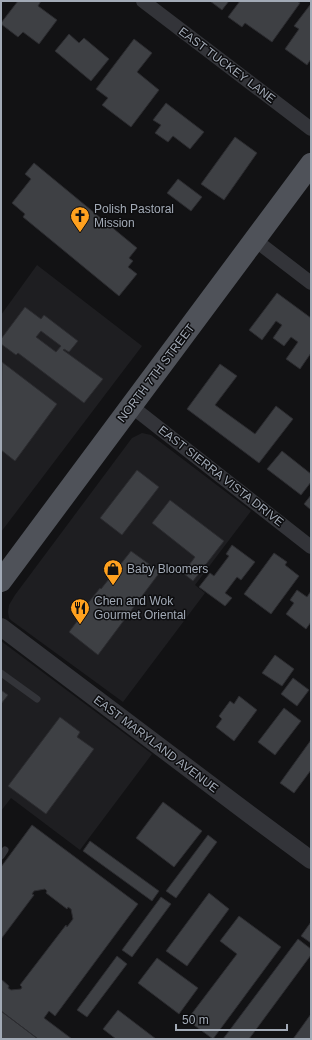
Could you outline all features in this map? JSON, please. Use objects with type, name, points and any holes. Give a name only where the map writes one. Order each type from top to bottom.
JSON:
[{"type":"main road","name":"NORTH 7TH STREET","points":[[1,581],[311,164]]},
{"type":"street","name":"EAST TUCKEY LANE","points":[[142,1],[311,130]]},
{"type":"street","points":[[254,240],[311,283]]},
{"type":"street","name":"EAST SIERRA VISTA DRIVE","points":[[131,406],[311,547]]},
{"type":"street","name":"EAST MARYLAND AVENUE","points":[[1,627],[311,860]]},
{"type":"lane","points":[[1,673],[37,699]]},
{"type":"shaded area","points":[[37,265],[142,346],[1,532],[1,315]]},
{"type":"shaded area","points":[[142,433],[151,435],[251,511],[195,585],[205,593],[123,702],[12,621],[9,618],[8,612],[9,605],[15,595],[132,438]]},
{"type":"shaded area","points":[[1,641],[152,754],[80,850],[11,798],[1,811]]},
{"type":"building","points":[[18,1],[41,1],[38,6],[57,20],[39,44],[23,32],[18,37],[1,24]]},
{"type":"building","points":[[210,1],[229,1],[222,10]]},
{"type":"building","points":[[240,1],[297,1],[300,3],[272,42],[245,23],[242,27],[228,17]]},
{"type":"building","points":[[310,5],[311,59],[307,65],[285,49],[299,29],[294,26]]},
{"type":"building","points":[[69,34],[79,43],[84,38],[109,59],[91,81],[55,51]]},
{"type":"building","points":[[134,39],[152,53],[137,72],[159,90],[131,127],[102,105],[108,98],[96,89]]},
{"type":"building","points":[[166,103],[204,132],[190,149],[173,136],[168,142],[155,133],[161,125],[153,120]]},
{"type":"building","points":[[235,137],[257,153],[224,200],[201,184]]},
{"type":"building","name":"Polish Pastoral Mission","points":[[34,163],[137,248],[129,258],[133,261],[128,267],[137,274],[119,296],[23,217],[25,214],[12,203],[31,179],[25,174]]},
{"type":"building","points":[[178,179],[202,197],[191,211],[167,193]]},
{"type":"building","points":[[277,293],[311,318],[311,353],[300,369],[286,359],[298,342],[291,337],[284,346],[273,338],[282,325],[276,321],[262,340],[249,330]]},
{"type":"building","points":[[25,307],[41,319],[44,315],[78,341],[69,352],[64,349],[63,350],[103,379],[84,403],[18,353],[16,355],[1,344],[1,339]],"holes":[[[41,331],[61,346],[56,352],[36,337]]]},
{"type":"building","points":[[2,362],[57,404],[15,461],[1,450]]},
{"type":"building","points":[[220,364],[237,376],[215,405],[255,434],[276,406],[293,419],[259,463],[187,409]]},
{"type":"building","points":[[282,451],[311,474],[311,482],[301,495],[267,469]]},
{"type":"building","points":[[137,470],[159,487],[122,535],[100,518]]},
{"type":"building","points":[[311,495],[311,510],[304,504]]},
{"type":"building","points":[[170,500],[224,541],[193,581],[183,573],[195,557],[152,523]]},
{"type":"building","points":[[232,545],[255,562],[241,580],[237,577],[225,593],[232,598],[225,606],[199,587],[210,573],[214,576],[229,556],[226,554]]},
{"type":"building","points":[[131,551],[160,572],[98,655],[69,632],[87,608],[85,607]]},
{"type":"building","points":[[274,553],[287,562],[285,565],[299,576],[271,614],[244,594]]},
{"type":"building","points":[[297,590],[307,597],[311,591],[311,622],[306,629],[286,614],[294,603],[290,600]]},
{"type":"building","points":[[275,655],[294,669],[282,686],[262,673]]},
{"type":"building","points":[[293,678],[309,690],[297,706],[281,694]]},
{"type":"building","points":[[1,690],[8,695],[1,704]]},
{"type":"building","points":[[239,696],[257,710],[234,741],[216,727],[222,719],[219,716],[230,701],[234,704]]},
{"type":"building","points":[[284,708],[301,721],[275,755],[258,742]]},
{"type":"building","points":[[60,717],[80,732],[77,737],[94,749],[46,814],[8,786]]},
{"type":"building","points":[[311,740],[311,770],[294,793],[280,783]]},
{"type":"building","points":[[163,802],[202,831],[174,867],[136,838]]},
{"type":"building","points":[[32,825],[138,904],[55,1016],[49,1011],[44,1018],[72,1039],[38,1039],[1,1011],[1,979],[9,986],[8,988],[11,990],[21,989],[22,987],[20,985],[66,925],[67,927],[73,919],[71,909],[68,907],[67,909],[46,893],[47,891],[45,889],[34,891],[32,894],[34,895],[1,939],[1,867]]},
{"type":"building","points":[[208,835],[217,842],[176,898],[166,891]]},
{"type":"building","points":[[90,841],[159,891],[152,901],[83,851]]},
{"type":"building","points":[[209,893],[229,909],[187,966],[166,951]]},
{"type":"building","points":[[161,897],[171,904],[132,957],[122,950]]},
{"type":"building","points":[[239,916],[281,947],[213,1039],[187,1020],[237,954],[220,941]]},
{"type":"building","points":[[311,922],[311,943],[301,936]]},
{"type":"building","points":[[298,939],[311,949],[311,955],[249,1039],[223,1039]]},
{"type":"building","points":[[117,956],[127,964],[87,1017],[77,1010]]},
{"type":"building","points":[[157,958],[198,988],[179,1014],[138,983]]},
{"type":"building","points":[[118,1010],[156,1039],[116,1039],[103,1029]]},
{"type":"building","points":[[1,1011],[38,1039],[1,1039]]},
{"type":"building","points":[[311,1014],[311,1039],[293,1039]]},
{"type":"place","name":"Polish Pastoral Mission","points":[[80,233]]},
{"type":"place","name":"Baby Bloomers","points":[[113,586]]},
{"type":"place","name":"Chen and Wok Gourmet Oriental","points":[[80,625]]}]
